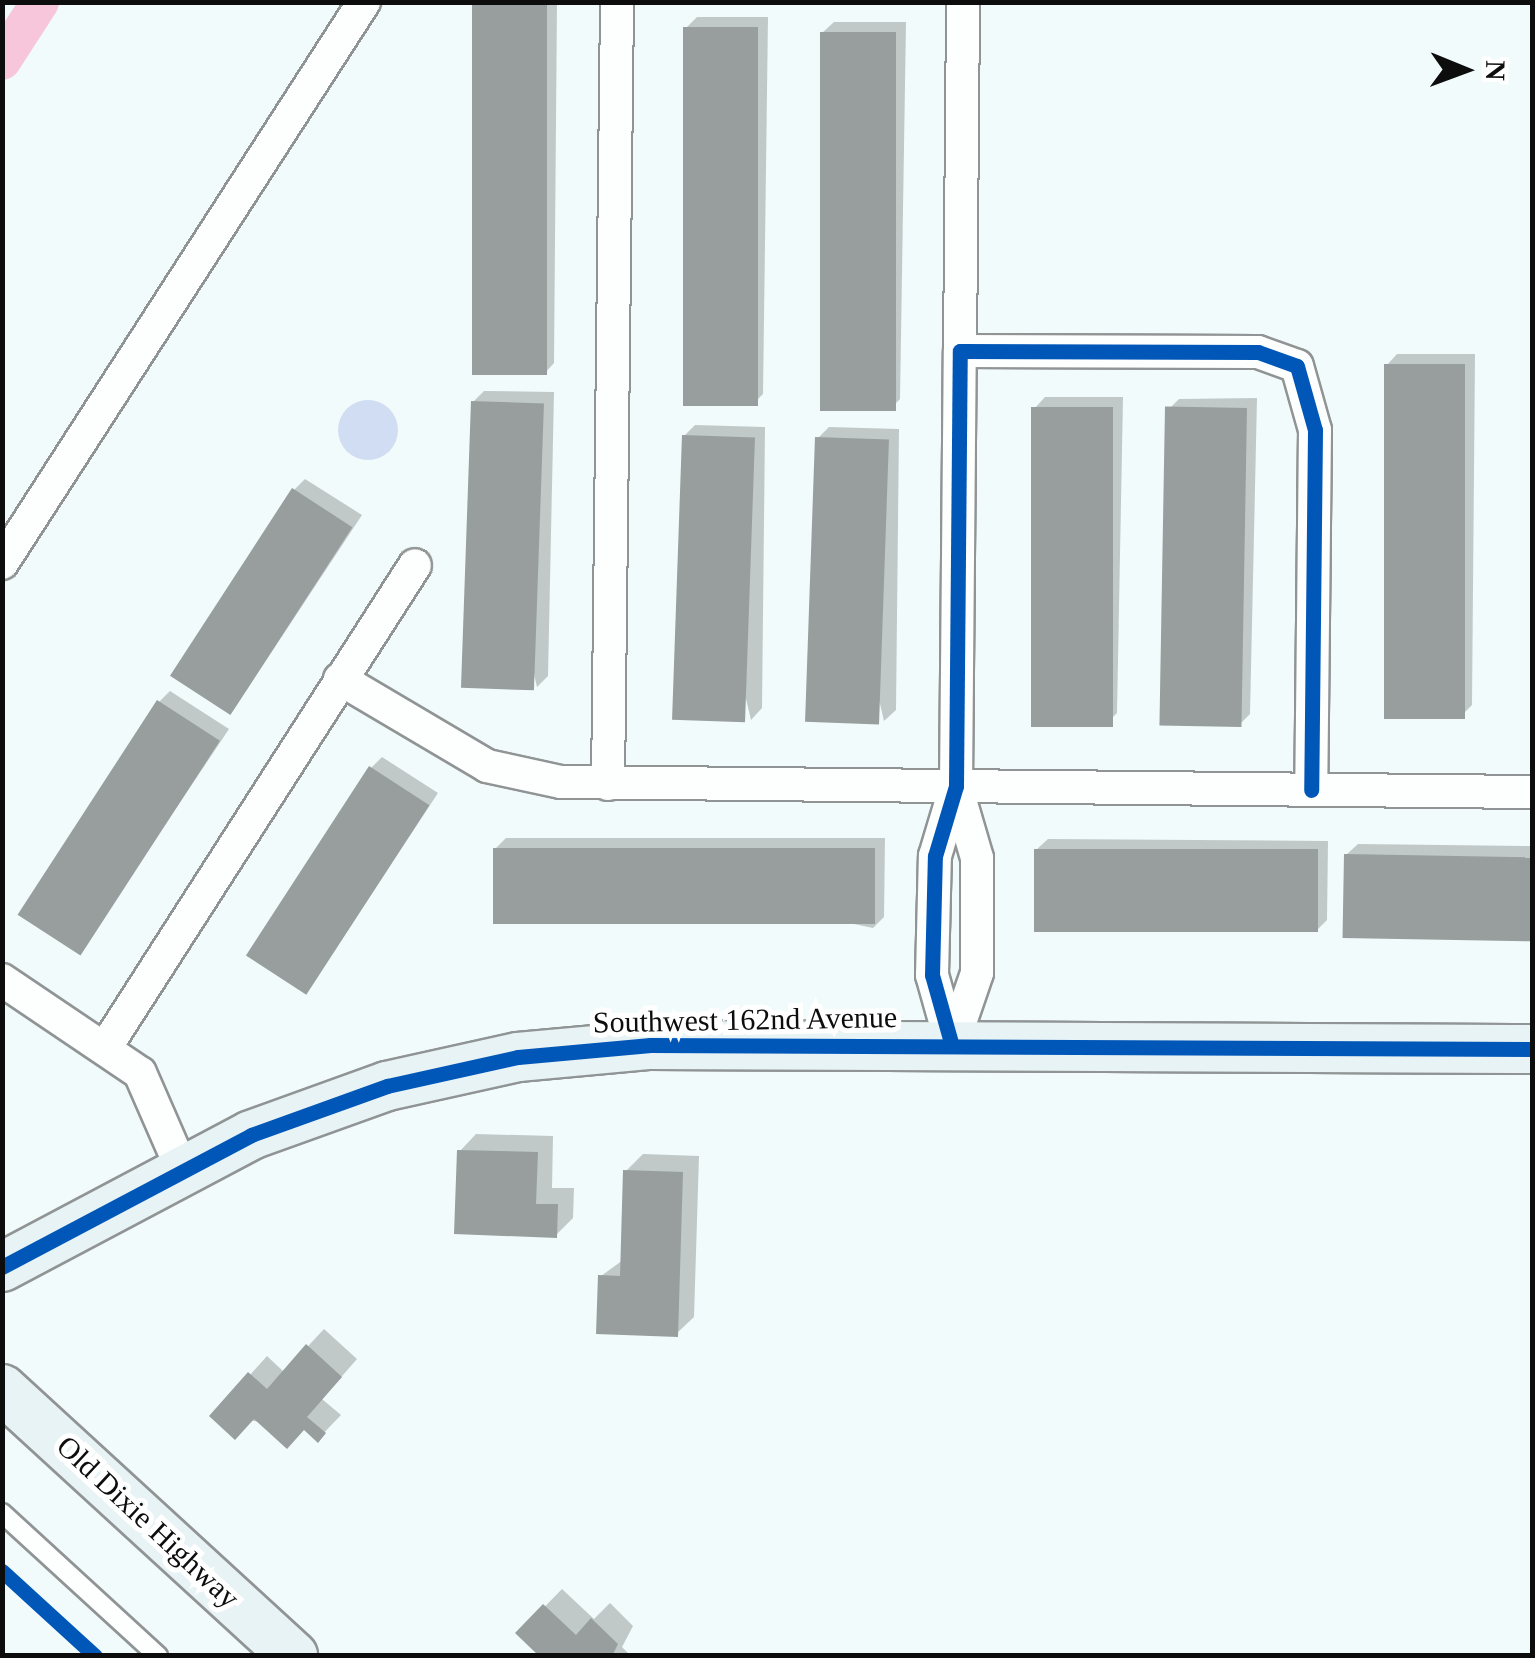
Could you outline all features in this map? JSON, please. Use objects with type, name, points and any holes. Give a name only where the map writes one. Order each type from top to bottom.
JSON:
[{"type":"street","points":[[2,563],[364,2]]},
{"type":"street","points":[[608,784],[617,2]]},
{"type":"street","points":[[952,1046],[932,975],[935,856],[956,786],[964,2]]},
{"type":"street","points":[[960,352],[1258,352],[1297,366],[1314,430],[1311,790]]},
{"type":"street","points":[[107,1046],[415,565]]},
{"type":"street","points":[[340,680],[487,766],[608,784],[1532,792]]},
{"type":"street","points":[[952,1046],[977,974],[978,858],[956,786]]},
{"type":"street","points":[[2,980],[107,1046],[147,1082],[181,1167]]},
{"type":"street","name":"Southwest 162nd Avenue","points":[[2,1266],[181,1167],[388,1086],[518,1057],[650,1045],[1532,1048]]},
{"type":"street","name":"Old Dixie Highway","points":[[2,1389],[293,1656]]},
{"type":"lane","points":[[2,1513],[158,1656]]},
{"type":"shaded area","points":[[368,400],[389,409],[398,430],[389,451],[368,460],[347,451],[338,430],[347,409]]},
{"type":"building","points":[[472,2],[547,2],[547,375],[472,375]]},
{"type":"building","points":[[683,27],[758,27],[758,406],[683,406]]},
{"type":"building","points":[[820,32],[896,32],[896,411],[820,411]]},
{"type":"building","points":[[1384,364],[1465,364],[1465,719],[1384,719]]},
{"type":"building","points":[[471,401],[544,404],[534,690],[461,688]]},
{"type":"building","points":[[1031,407],[1113,407],[1113,727],[1031,727]]},
{"type":"building","points":[[1165,407],[1247,408],[1241,727],[1159,726]]},
{"type":"building","points":[[682,435],[755,438],[745,722],[672,720]]},
{"type":"building","points":[[815,437],[889,440],[879,724],[805,722]]},
{"type":"building","points":[[292,488],[352,527],[230,715],[170,676]]},
{"type":"building","points":[[157,700],[220,741],[80,956],[18,915]]},
{"type":"building","points":[[369,766],[429,805],[306,995],[246,956]]},
{"type":"building","points":[[493,848],[875,848],[875,924],[493,924]]},
{"type":"building","points":[[1034,849],[1318,849],[1318,932],[1034,932]]},
{"type":"building","points":[[1344,854],[1532,857],[1531,941],[1343,938]]},
{"type":"building","points":[[457,1150],[538,1152],[536,1204],[558,1204],[557,1238],[454,1234]]},
{"type":"building","points":[[623,1170],[683,1172],[678,1337],[596,1334],[598,1275],[620,1276]]},
{"type":"building","points":[[306,1344],[342,1377],[307,1417],[326,1433],[318,1443],[304,1430],[287,1449],[254,1419],[235,1440],[209,1416],[248,1372],[267,1389]]},
{"type":"building","points":[[543,1604],[576,1635],[591,1618],[618,1644],[612,1656],[539,1656],[515,1633]]},
{"type":"waterway","points":[[2,61],[40,2]]},
{"type":"cycle path","points":[[952,1046],[932,975],[935,856],[956,786],[960,351],[1258,352],[1297,366],[1315,430],[1311,790]]},
{"type":"cycle path","points":[[2,1267],[251,1135],[387,1086],[518,1057],[650,1045],[1532,1049]]},
{"type":"cycle path","points":[[2,1571],[95,1656]]}]
